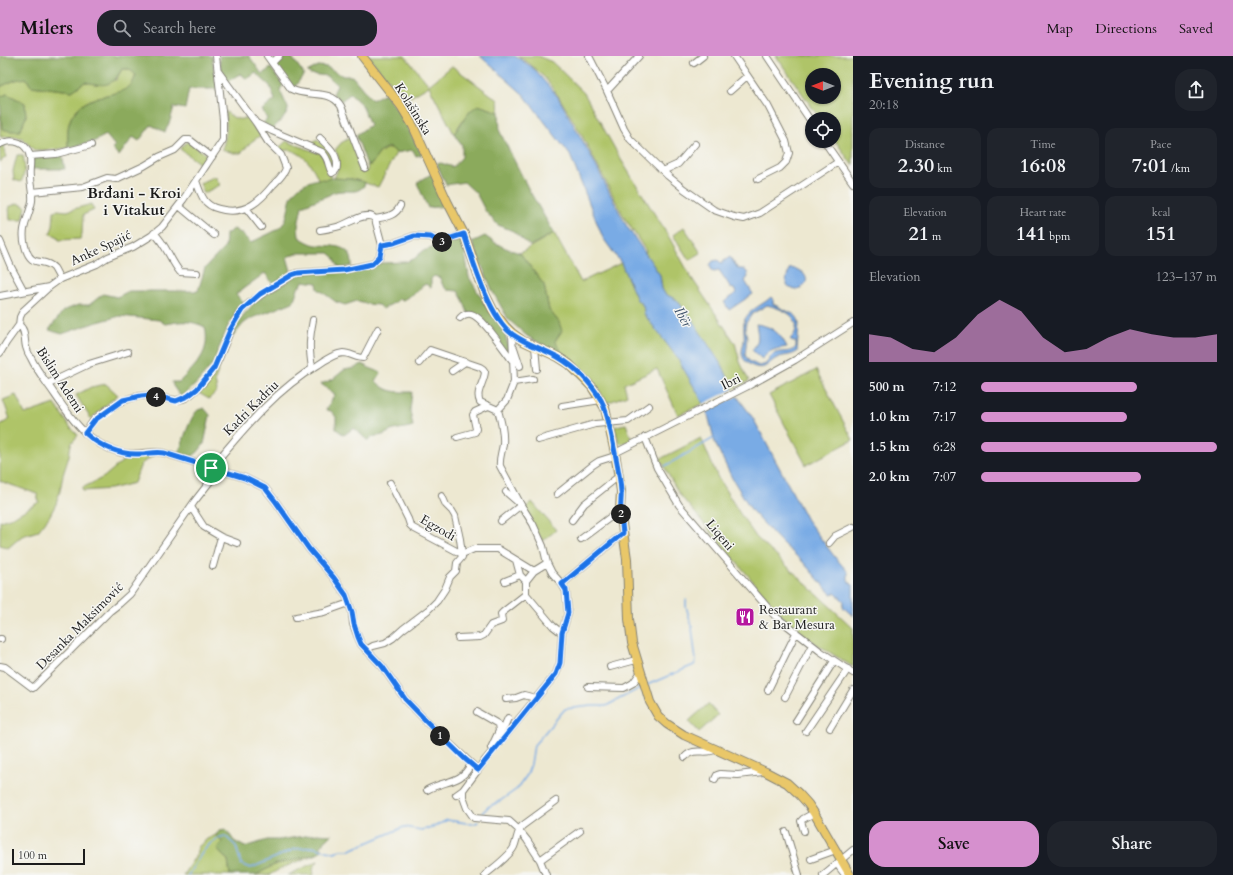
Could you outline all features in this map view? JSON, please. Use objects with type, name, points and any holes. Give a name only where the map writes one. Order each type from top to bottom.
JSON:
[{"type":"main road","name":"Kolašinska","points":[[362,56],[401,106],[413,126],[447,201],[464,234],[485,294],[493,310],[504,326],[512,333],[535,347],[558,357],[569,364],[592,387],[605,408],[621,491],[620,510],[627,559],[630,631],[636,660],[650,702],[658,716],[684,735],[787,783],[808,804],[838,858],[850,875]]},
{"type":"street","name":"Anke Spajić","points":[[49,287],[60,279],[133,247],[162,227],[179,206],[223,140],[222,105],[216,56]]},
{"type":"street","points":[[266,56],[291,89],[296,92],[334,97],[339,101],[365,168]]},
{"type":"street","points":[[272,63],[279,56]]},
{"type":"street","points":[[589,56],[630,139],[668,176],[714,210],[744,219],[760,213],[838,162]]},
{"type":"street","points":[[607,91],[638,56]]},
{"type":"street","points":[[694,63],[703,56]]},
{"type":"street","points":[[734,56],[768,106],[786,141],[789,153],[786,162],[780,168],[758,179]]},
{"type":"street","points":[[766,56],[805,113]]},
{"type":"street","points":[[196,181],[207,204],[231,211],[237,211],[246,208],[265,195],[282,176],[286,168],[281,155],[268,142],[218,70]]},
{"type":"street","points":[[730,91],[748,76]]},
{"type":"street","points":[[256,123],[322,152],[327,156],[331,172],[334,173],[337,165],[336,155],[320,138]]},
{"type":"street","points":[[32,192],[83,187],[107,178],[116,179],[175,150],[183,141],[187,139],[212,157]]},
{"type":"street","points":[[0,144],[13,140],[25,147],[29,152],[32,192],[29,212],[24,225],[24,244],[28,257],[50,266],[54,269],[60,279]]},
{"type":"street","points":[[663,171],[678,164],[695,144]]},
{"type":"street","points":[[30,156],[56,154],[91,145]]},
{"type":"street","points":[[829,148],[853,183]]},
{"type":"street","points":[[179,206],[214,235]]},
{"type":"street","points":[[375,219],[395,213],[400,206]]},
{"type":"street","points":[[246,208],[261,227]]},
{"type":"street","points":[[85,433],[95,420],[123,400],[151,395],[176,401],[188,396],[197,389],[214,368],[230,330],[242,310],[260,294],[298,273],[344,270],[372,264],[380,256],[382,245],[373,216],[366,216],[339,227],[320,230]]},
{"type":"street","points":[[154,233],[161,240],[180,272],[197,273]]},
{"type":"street","points":[[382,245],[394,243],[414,236],[431,237],[439,242],[464,234]]},
{"type":"street","points":[[0,241],[11,267],[24,291]]},
{"type":"street","points":[[0,296],[49,287]]},
{"type":"street","points":[[0,353],[19,325],[20,317],[23,311],[49,287]]},
{"type":"street","points":[[460,318],[464,314],[469,314],[481,320],[512,360]]},
{"type":"street","points":[[312,368],[309,349],[313,320]]},
{"type":"street","name":"Ibri","points":[[557,494],[599,461],[750,385],[795,360],[853,323]]},
{"type":"street","name":"Bislim Ademi","points":[[19,325],[22,327],[25,334],[26,346],[33,362],[47,384],[77,425],[99,443],[118,452],[129,454],[159,452],[245,478],[265,488],[309,549],[334,578],[346,595],[361,644],[382,666],[409,703],[435,730],[478,770]]},
{"type":"street","name":"Kadri Kadriu","points":[[211,468],[241,432],[268,404],[312,368],[326,360],[342,353],[363,358],[378,329]]},
{"type":"street","points":[[498,410],[507,400],[514,382],[512,333]]},
{"type":"street","points":[[512,343],[520,366]]},
{"type":"street","points":[[535,347],[537,369]]},
{"type":"street","points":[[418,362],[430,350],[480,367],[485,372],[478,400],[498,410]]},
{"type":"street","points":[[47,384],[89,364],[128,352]]},
{"type":"street","points":[[452,371],[465,362]]},
{"type":"street","points":[[514,382],[534,379]]},
{"type":"street","points":[[562,406],[601,400]]},
{"type":"street","points":[[457,437],[475,432],[476,429],[473,415],[475,412],[488,406]]},
{"type":"street","points":[[538,440],[595,424],[628,421],[648,406]]},
{"type":"street","points":[[456,796],[463,790],[486,759],[551,680],[560,663],[562,633],[568,613],[566,590],[552,573],[547,563],[538,532],[521,505],[500,466],[504,435],[498,410]]},
{"type":"street","name":"Liqeni","points":[[645,437],[658,468],[679,505],[775,616],[834,661],[851,671],[806,731]]},
{"type":"street","name":"Desanka Maksimović","points":[[0,666],[5,667],[33,688],[130,594],[219,470]]},
{"type":"street","points":[[572,520],[584,504],[619,476]]},
{"type":"street","name":"Egzodi","points":[[390,483],[410,525],[413,528],[462,554]]},
{"type":"street","points":[[506,492],[521,505]]},
{"type":"street","name":"Egzodi","points":[[442,496],[446,505],[455,516],[462,554]]},
{"type":"street","points":[[501,521],[521,505]]},
{"type":"street","points":[[191,507],[204,527],[221,537],[237,543]]},
{"type":"street","points":[[581,540],[620,510]]},
{"type":"street","points":[[829,543],[836,536],[853,527]]},
{"type":"street","points":[[562,584],[623,533]]},
{"type":"street","points":[[213,566],[221,537]]},
{"type":"street","points":[[366,650],[385,643],[393,638],[428,610],[437,601],[445,589],[450,577],[456,571],[457,563],[462,557],[462,554],[474,549],[498,549],[534,571]]},
{"type":"street","points":[[516,560],[520,575],[526,581]]},
{"type":"street","points":[[547,563],[534,571],[526,581],[526,594],[552,626],[562,633]]},
{"type":"street","points":[[505,581],[520,575]]},
{"type":"street","points":[[458,638],[480,637],[484,635],[491,625],[502,621],[501,614],[503,612],[526,594]]},
{"type":"street","points":[[296,617],[324,612],[349,603]]},
{"type":"street","points":[[768,690],[796,633]]},
{"type":"street","points":[[785,697],[812,645]]},
{"type":"street","points":[[610,667],[636,660]]},
{"type":"street","points":[[796,721],[834,661]]},
{"type":"street","points":[[588,687],[624,688],[633,683],[641,672]]},
{"type":"street","points":[[830,728],[853,690]]},
{"type":"street","points":[[506,699],[524,695],[535,698]]},
{"type":"street","points":[[477,712],[498,724],[498,735]]},
{"type":"street","points":[[486,759],[508,718]]},
{"type":"street","points":[[685,757],[689,752],[712,752],[716,749]]},
{"type":"street","points":[[427,790],[438,784],[458,779],[468,771],[471,764]]},
{"type":"street","points":[[716,779],[720,774],[738,775],[766,772]]},
{"type":"street","points":[[463,790],[463,797],[467,808],[474,818],[509,821],[519,830],[540,860],[546,875]]},
{"type":"street","points":[[485,875],[510,853],[514,847],[519,830],[522,826],[556,801]]},
{"type":"street","points":[[804,831],[801,821],[802,819],[814,813]]},
{"type":"street","points":[[540,860],[580,831]]},
{"type":"street","points":[[786,832],[799,875]]},
{"type":"street","points":[[823,875],[838,858],[853,845]]},
{"type":"street","points":[[811,859],[838,858],[853,850]]},
{"type":"street","points":[[838,858],[845,875]]},
{"type":"green space","points":[[0,56],[212,56],[217,89],[189,89],[185,109],[174,107],[165,132],[151,125],[139,141],[133,137],[119,156],[112,148],[115,146],[106,135],[93,142],[68,148],[68,129],[71,117],[79,107],[95,98],[123,91],[128,88],[136,75],[129,69],[122,69],[111,83],[103,85],[85,82],[72,91],[31,86],[26,78],[15,80],[0,87]]},
{"type":"green space","points":[[219,56],[249,56],[262,74],[271,68],[283,85],[280,90],[288,108],[287,114],[272,129],[263,123],[267,119],[262,110],[275,100],[270,86],[256,73],[247,79],[241,74],[228,81],[221,70]]},
{"type":"green space","points":[[282,56],[291,56],[304,74],[294,88],[274,64]]},
{"type":"green space","points":[[368,56],[405,56],[429,85],[452,66],[498,100],[499,112],[478,105],[462,121],[454,134],[429,86],[405,100]]},
{"type":"green space","points":[[518,56],[538,56],[552,62],[584,93],[620,158],[670,239],[691,277],[735,343],[740,362],[749,381],[733,389],[724,369],[677,300],[665,294],[662,289],[660,275],[624,217],[580,132],[559,97],[545,78],[530,64]]},
{"type":"green space","points":[[776,56],[853,56],[853,166],[840,148],[841,112],[815,112],[810,104],[841,104],[841,68],[805,68],[805,98]]},
{"type":"green space","points":[[318,66],[327,67],[343,76],[352,76],[372,100],[385,93],[401,115],[422,155],[416,156],[413,150],[396,153],[392,148],[388,148],[382,151],[371,165],[367,165],[356,135],[370,125],[362,105],[350,94],[341,101],[333,94],[337,85],[327,76],[310,74],[307,72]]},
{"type":"green space","points":[[122,69],[129,69],[136,74],[131,86],[120,92],[90,100],[79,107],[71,117],[69,123],[68,148],[34,150],[22,138],[0,137],[0,114],[20,131],[26,117],[25,103],[7,94],[0,97],[0,87],[15,80],[26,78],[31,86],[72,91],[85,82],[95,84],[116,80]]},
{"type":"green space","points":[[7,94],[25,103],[26,117],[20,131],[2,129],[0,97]]},
{"type":"green space","points":[[478,105],[499,112],[500,132],[529,190],[554,233],[530,246],[513,231],[498,225],[486,212],[476,193],[464,182],[446,185],[437,164],[441,163],[453,167],[462,157],[462,145],[454,134],[470,111]]},
{"type":"green space","points":[[225,111],[237,119],[250,116],[261,135],[251,142],[241,153],[233,153],[222,149],[226,131]]},
{"type":"green space","points":[[351,137],[365,171],[368,170],[367,165],[371,165],[379,154],[387,148],[391,148],[396,153],[378,187],[352,179],[334,178],[339,164],[335,150],[341,143]]},
{"type":"green space","points":[[317,139],[332,155],[334,159],[334,167],[332,167],[311,144]]},
{"type":"green space","points":[[286,141],[321,154],[325,158],[331,178],[325,180],[318,179],[314,170],[303,156],[293,151],[287,150],[282,152],[278,149]]},
{"type":"green space","points":[[186,142],[191,143],[208,156],[203,166],[180,149]]},
{"type":"green space","points":[[5,143],[4,150],[6,157],[0,162],[0,146]]},
{"type":"green space","points":[[62,154],[65,169],[32,169],[33,158]]},
{"type":"green space","points":[[17,155],[23,155],[25,169],[21,182],[14,180],[13,171]]},
{"type":"green space","points":[[431,174],[446,206],[428,208],[417,183]]},
{"type":"green space","points":[[215,176],[220,185],[204,193],[200,183]]},
{"type":"green space","points":[[331,178],[351,179],[365,182],[364,186],[357,190],[335,192],[302,206],[298,226],[299,237],[316,245],[335,246],[345,250],[349,254],[352,266],[339,268],[334,257],[329,253],[297,253],[287,257],[291,271],[273,284],[265,273],[236,294],[245,305],[229,324],[212,365],[197,383],[186,393],[180,396],[172,382],[179,382],[201,358],[206,344],[205,327],[190,322],[165,324],[159,320],[120,316],[62,334],[49,330],[63,311],[78,305],[89,305],[103,294],[117,297],[129,291],[198,291],[205,268],[225,247],[226,234],[234,229],[242,234],[251,243],[273,232],[283,224],[288,213],[291,197],[298,188],[314,180]]},
{"type":"green space","points":[[18,203],[26,207],[23,220],[10,220],[9,207]]},
{"type":"green space","points":[[91,204],[94,210],[83,215],[82,234],[80,239],[59,240],[57,236],[50,234],[53,226],[54,211],[67,211]]},
{"type":"green space","points":[[684,227],[701,253],[689,260],[673,235]]},
{"type":"green space","points":[[554,233],[581,282],[621,263],[637,300],[643,306],[644,314],[676,356],[703,404],[678,415],[657,369],[624,384],[627,395],[607,403],[592,379],[564,357],[555,341],[559,322],[549,310],[544,285],[520,253]]},
{"type":"green space","points":[[485,236],[501,246],[520,253],[544,285],[549,310],[559,322],[562,331],[555,341],[564,357],[527,336],[508,319],[493,292],[472,242]]},
{"type":"green space","points":[[460,239],[464,247],[469,277],[486,306],[497,319],[505,333],[509,350],[506,352],[481,319],[468,313],[458,291],[447,290],[443,286],[440,278],[434,276],[431,279],[431,288],[426,284],[403,300],[399,299],[383,309],[378,305],[357,301],[345,305],[336,302],[318,289],[317,283],[303,281],[301,286],[299,286],[293,302],[250,319],[243,324],[232,338],[234,330],[240,319],[256,301],[299,274],[371,266],[382,263],[405,262],[414,259],[423,251]]},
{"type":"green space","points":[[362,364],[381,373],[376,381],[384,388],[396,392],[412,392],[410,411],[413,426],[375,436],[368,441],[354,428],[344,435],[336,429],[336,417],[331,411],[326,410],[335,394],[321,384],[333,379],[344,370],[355,368]]},
{"type":"green space","points":[[220,365],[215,380],[217,391],[209,399],[197,392]]},
{"type":"green space","points":[[816,370],[853,440],[806,465],[769,395]]},
{"type":"green space","points":[[106,384],[118,395],[91,419],[76,395],[91,387]]},
{"type":"green space","points":[[16,395],[25,414],[55,404],[70,427],[78,435],[71,444],[60,491],[56,504],[49,517],[38,531],[22,536],[8,548],[0,545],[0,521],[13,517],[39,502],[37,494],[0,481],[0,425],[10,419],[3,400]]},
{"type":"green space","points":[[204,408],[210,415],[204,444],[198,452],[190,458],[179,453],[192,418],[198,410]]},
{"type":"green space","points":[[626,424],[632,440],[622,444],[619,443],[615,428],[616,426]]},
{"type":"green space","points":[[701,438],[718,478],[756,537],[853,628],[853,667],[807,638],[784,618],[679,494],[660,459]]},
{"type":"green space","points":[[156,454],[141,464],[134,483],[110,489],[83,491],[82,488],[104,477],[126,458]]},
{"type":"green space","points":[[532,502],[556,530],[543,541],[521,512]]},
{"type":"green space","points":[[708,704],[718,715],[699,732],[689,721]]},
{"type":"green space","points":[[226,829],[234,841],[245,847],[267,840],[279,840],[317,834],[332,835],[319,847],[323,849],[317,854],[276,864],[256,875],[230,875],[228,860],[217,848],[222,842],[216,835],[219,830]]},
{"type":"green space","points":[[216,835],[222,842],[222,855],[228,860],[230,875],[183,875],[196,855],[198,847],[207,839]]},
{"type":"green space","points":[[317,854],[282,868],[269,875],[256,875],[276,864]]},
{"type":"green space","points":[[318,861],[313,868],[314,875],[288,875]]},
{"type":"water","name":"Ibër","points":[[480,56],[515,56],[532,67],[558,97],[591,156],[626,225],[660,275],[662,289],[665,294],[677,300],[693,321],[724,369],[734,392],[753,418],[807,520],[848,572],[848,581],[853,585],[853,616],[843,607],[844,601],[835,593],[831,594],[802,561],[782,543],[752,511],[732,478],[715,443],[708,415],[700,397],[676,356],[644,314],[643,306],[637,300],[621,263],[603,238],[570,155],[524,95]]},
{"type":"water","points":[[730,257],[738,269],[743,269],[747,272],[748,277],[745,281],[753,294],[729,310],[724,302],[736,293],[719,270],[712,270],[710,265],[713,261],[718,260],[721,263]]},
{"type":"water","points":[[789,269],[798,270],[805,276],[805,283],[802,287],[795,290],[788,287],[786,281]]},
{"type":"water","points":[[771,297],[773,299],[773,304],[795,315],[798,319],[797,352],[777,358],[761,368],[746,362],[742,356],[744,324],[745,319],[750,312]],"holes":[[[767,305],[787,312],[794,319],[796,329],[790,339],[793,342],[796,342],[796,347],[791,351],[775,353],[770,357],[766,364],[759,366],[749,361],[745,355],[747,337],[745,328],[746,323],[752,314]]]},
{"type":"water","points":[[756,324],[771,328],[778,334],[787,347],[771,351],[762,359],[752,350],[758,338]]},
{"type":"pier","points":[[735,388],[739,395],[704,412],[701,405]]},
{"type":"waterway","points":[[665,466],[714,438]]},
{"type":"waterway","points":[[647,685],[694,665],[696,661],[692,628],[686,606],[686,600]]},
{"type":"waterway","points":[[482,813],[488,807],[500,801],[517,789],[527,775],[531,764],[534,745],[565,709],[606,706],[642,687]]},
{"type":"waterway","points":[[188,875],[203,851],[218,838],[225,836],[236,846],[241,864],[251,868],[295,849],[312,847],[335,853],[340,850],[350,850],[404,827],[421,830],[436,826],[447,820],[473,824],[478,822]]},
{"type":"place","name":"Restaurant & Bar Mesura","points":[[745,617]]},
{"type":"district","name":"Brđani - Kroi i Vitakut","points":[[134,202]]},
{"type":"route","points":[[464,234],[485,294],[493,310],[504,326],[524,341],[558,357],[569,364],[592,387],[601,400],[609,423],[619,476],[621,491],[620,510],[623,533],[562,584],[566,590],[568,613],[562,633],[560,663],[556,674],[478,770],[435,730],[405,699],[382,666],[361,644],[346,595],[334,578],[309,549],[265,488],[245,478],[211,468],[159,452],[129,454],[118,452],[85,433],[95,420],[123,400],[151,395],[176,401],[188,396],[197,389],[214,368],[222,353],[230,330],[242,310],[260,294],[292,275],[303,272],[344,270],[372,264],[380,256],[382,245],[394,243],[414,236],[431,237],[436,241],[443,242],[464,234]]}]
